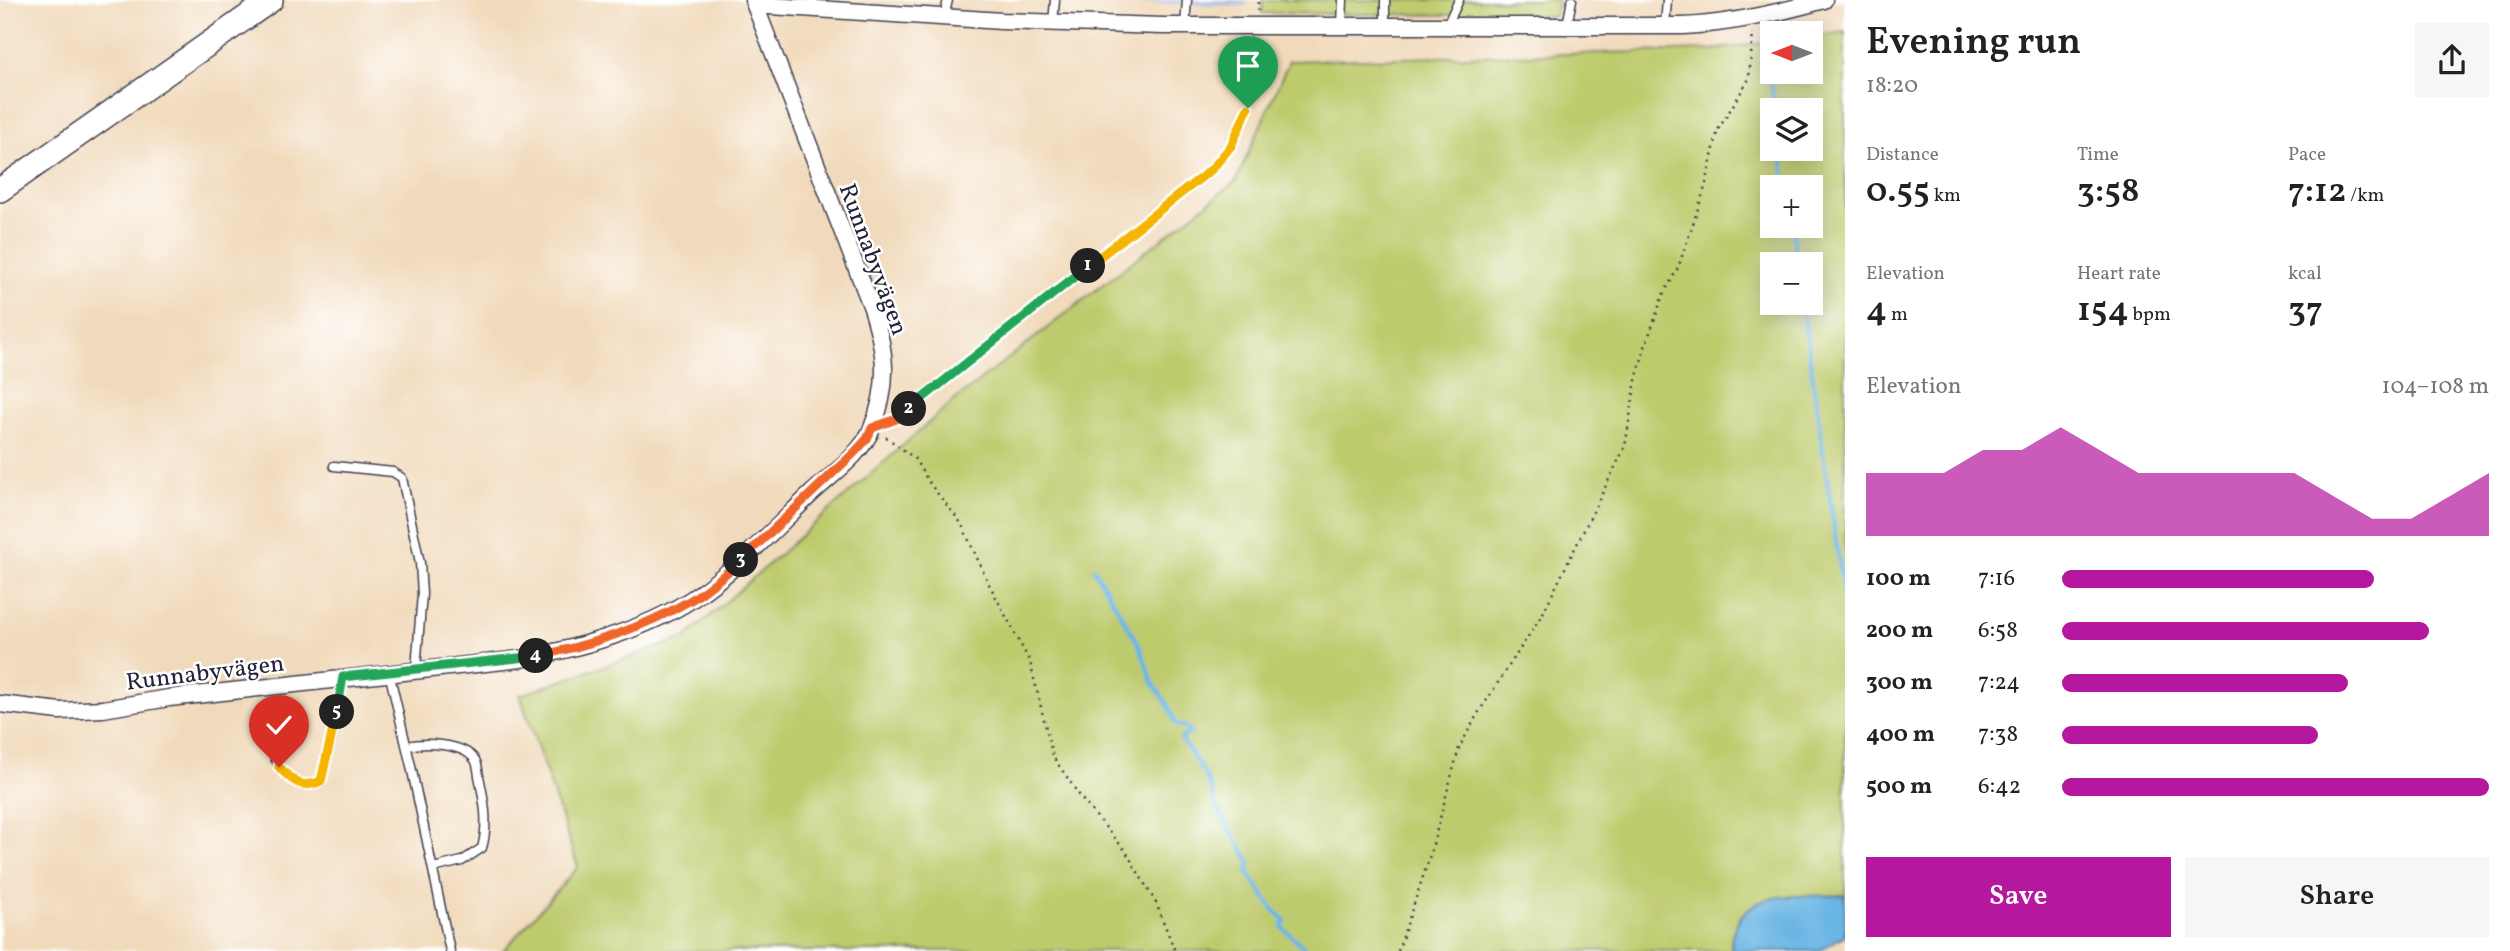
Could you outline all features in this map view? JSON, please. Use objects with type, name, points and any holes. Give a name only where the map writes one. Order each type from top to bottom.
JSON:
[{"type":"main road","points":[[0,190],[271,0]]},
{"type":"street","points":[[754,3],[862,6],[944,17],[1053,23],[1185,26],[1665,26],[1711,25],[1824,0]]},
{"type":"street","name":"Runnabyvägen","points":[[0,704],[60,711],[103,709],[169,698],[522,659],[558,652],[585,645],[666,613],[690,600],[745,556],[867,439],[884,385],[885,363],[872,308],[754,3]]},
{"type":"lane","points":[[944,17],[948,0]]},
{"type":"lane","points":[[1053,23],[1055,0]]},
{"type":"lane","points":[[1185,26],[1187,0]]},
{"type":"lane","points":[[1342,25],[1343,0]]},
{"type":"lane","points":[[1385,0],[1385,25]]},
{"type":"lane","points":[[1447,25],[1459,0]]},
{"type":"lane","points":[[1567,25],[1572,0]]},
{"type":"lane","points":[[1665,26],[1667,0]]},
{"type":"lane","points":[[334,466],[393,472],[402,478],[420,563],[422,594],[416,669]]},
{"type":"lane","points":[[389,672],[450,951]]},
{"type":"lane","points":[[275,758],[287,776],[298,783],[311,786],[321,781],[335,726],[343,677]]},
{"type":"lane","points":[[407,746],[429,743],[451,747],[470,755],[475,760],[485,802],[482,848],[462,861],[433,868]]},
{"type":"path","points":[[1398,951],[1432,846],[1459,748],[1476,715],[1542,615],[1625,447],[1636,380],[1663,295],[1678,268],[1693,224],[1718,130],[1749,79],[1755,17]]},
{"type":"path","points":[[872,428],[899,418],[1079,272],[1212,169],[1231,146],[1248,108],[1257,26]]},
{"type":"path","points":[[872,428],[915,458],[930,484],[961,523],[1030,662],[1053,757],[1084,802],[1125,850],[1156,903],[1175,951]]},
{"type":"shaded area","points":[[1048,0],[1247,0],[1246,6]]},
{"type":"green space","points":[[1263,0],[1558,0],[1555,16],[1262,13]]},
{"type":"green space","points":[[1845,32],[1845,895],[1784,897],[1756,904],[1744,913],[1736,925],[1732,951],[503,951],[578,867],[520,695],[685,638],[951,403],[1236,181],[1289,61],[1712,50],[1760,44],[1760,84],[1824,84],[1824,35]]},
{"type":"water","points":[[1845,895],[1845,935],[1819,951],[1732,951],[1736,925],[1745,912],[1756,904],[1784,896]]},
{"type":"waterway","points":[[1771,84],[1773,98]]},
{"type":"waterway","points":[[1783,161],[1784,175]]},
{"type":"waterway","points":[[1794,238],[1795,252]]},
{"type":"waterway","points":[[1804,315],[1845,605]]},
{"type":"waterway","points":[[1094,569],[1139,645],[1153,683],[1168,705],[1176,725],[1186,727],[1191,732],[1181,738],[1206,778],[1215,805],[1250,862],[1248,873],[1274,910],[1285,920],[1282,927],[1306,951]]},
{"type":"route","points":[[279,767],[298,783],[311,786],[321,781],[335,726],[343,677],[522,659],[558,652],[585,645],[666,613],[690,600],[745,556],[854,453],[867,439],[872,428],[899,418],[1079,272],[1200,180],[1222,159],[1231,146],[1248,108]]}]
